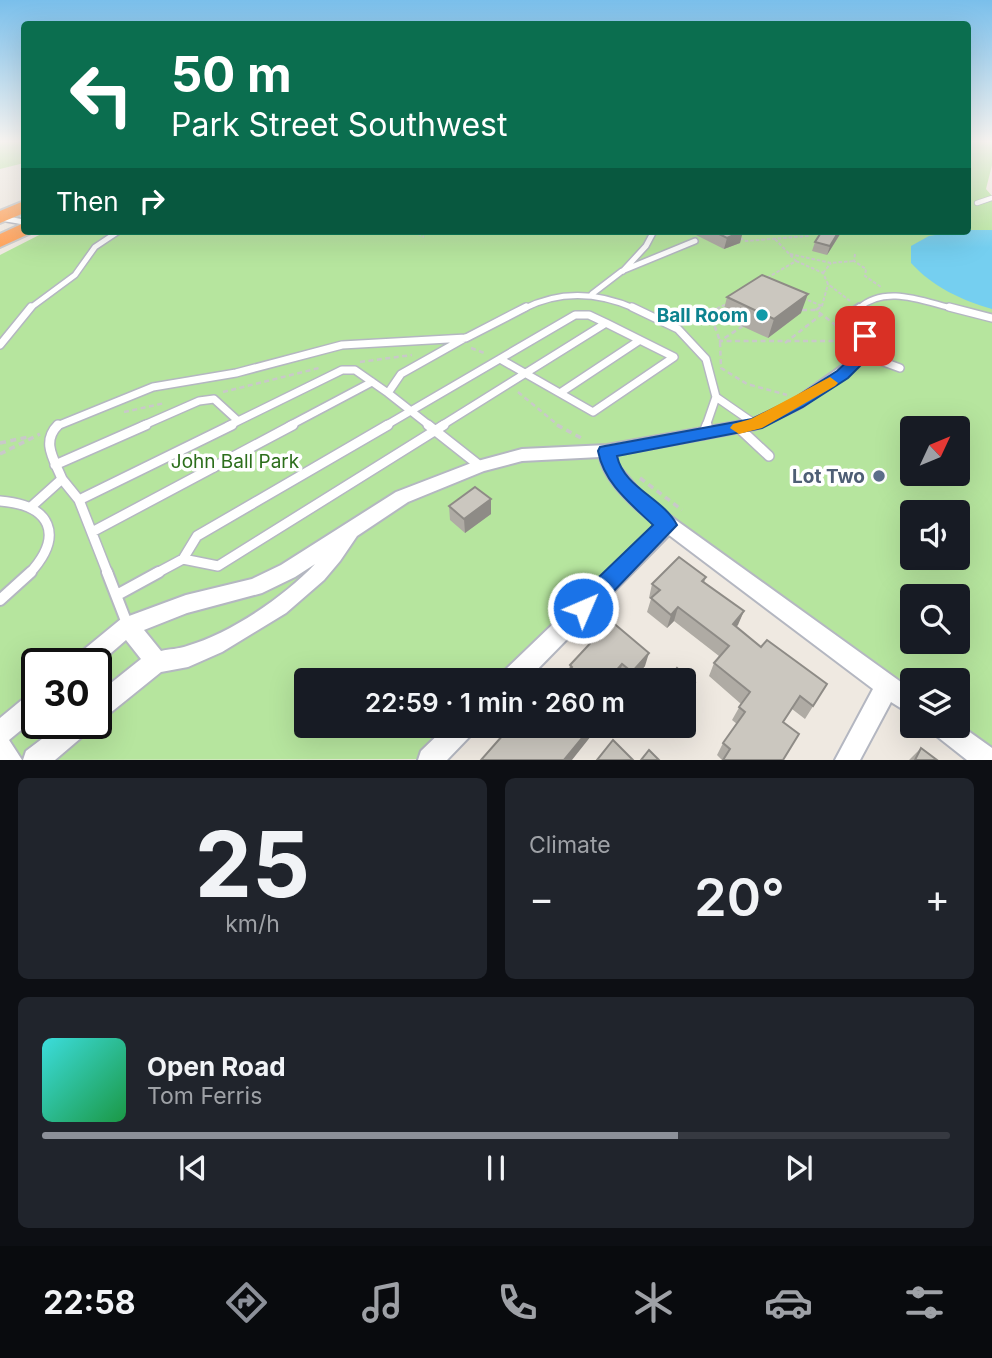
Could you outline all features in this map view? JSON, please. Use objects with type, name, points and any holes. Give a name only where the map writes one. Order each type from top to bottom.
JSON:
[{"type":"highway","points":[[0,218],[21,208]]},
{"type":"highway","points":[[0,241],[21,230]]},
{"type":"street","points":[[102,648],[128,626],[186,604],[255,587],[288,571],[402,497],[480,466],[522,455],[607,451],[748,426],[804,399],[856,362],[865,336],[859,308]]},
{"type":"street","points":[[607,451],[610,467],[626,488],[667,525],[900,695]]},
{"type":"street","points":[[523,668],[667,525]]},
{"type":"street","points":[[112,697],[156,662],[186,658],[218,644],[302,590],[330,565],[351,531]]},
{"type":"street","points":[[128,626],[156,662]]},
{"type":"street","points":[[847,760],[887,686]]},
{"type":"street","points":[[0,733],[21,715]]},
{"type":"street","points":[[430,760],[452,738]]},
{"type":"street","points":[[958,738],[988,760]]},
{"type":"street","points":[[35,760],[61,739]]},
{"type":"street","points":[[0,748],[10,760]]},
{"type":"lane","points":[[976,203],[992,198]]},
{"type":"lane","points":[[0,218],[21,222]]},
{"type":"lane","points":[[0,345],[25,312],[75,275],[95,247],[113,235]]},
{"type":"lane","points":[[591,294],[622,271],[646,246],[652,235]]},
{"type":"lane","points":[[622,271],[695,241]]},
{"type":"lane","points":[[388,393],[401,374],[543,299],[591,294],[612,298],[678,329],[706,359],[716,397],[748,426],[769,456]]},
{"type":"lane","points":[[859,308],[869,299],[892,294],[992,318]]},
{"type":"lane","points":[[117,595],[183,559],[197,536],[575,315],[589,315],[674,357],[593,412],[526,373],[497,361]]},
{"type":"lane","points":[[183,559],[218,566],[606,323]]},
{"type":"lane","points":[[128,626],[79,500],[62,480],[55,465],[48,443],[51,432],[59,424],[153,387],[236,373],[342,345],[466,338]]},
{"type":"lane","points":[[560,393],[640,340]]},
{"type":"lane","points":[[859,353],[900,368]]},
{"type":"lane","points":[[79,500],[342,370],[355,370],[480,466]]},
{"type":"lane","points":[[92,532],[372,382]]},
{"type":"lane","points":[[703,435],[716,397]]},
{"type":"lane","points":[[55,465],[199,401],[214,400],[237,420]]},
{"type":"lane","points":[[32,506],[62,480]]},
{"type":"lane","points":[[0,501],[32,506],[47,520],[50,540],[40,564],[17,589],[0,600]]},
{"type":"path","points":[[420,235],[424,237]]},
{"type":"path","points":[[735,237],[746,241],[809,235]]},
{"type":"path","points":[[774,238],[796,261],[823,273],[828,284],[859,308]]},
{"type":"path","points":[[790,254],[806,254],[846,264],[853,261]]},
{"type":"path","points":[[853,261],[855,254]]},
{"type":"path","points":[[756,284],[796,261]]},
{"type":"path","points":[[853,261],[866,269],[865,276],[869,281],[892,294]]},
{"type":"path","points":[[823,273],[831,262]]},
{"type":"path","points":[[767,283],[768,277]]},
{"type":"path","points":[[802,310],[816,310],[822,306],[828,284]]},
{"type":"path","points":[[793,294],[822,306]]},
{"type":"path","points":[[733,299],[710,313],[720,341],[721,368],[747,384],[804,399]]},
{"type":"path","points":[[720,341],[856,341],[816,310]]},
{"type":"path","points":[[785,343],[822,314]]},
{"type":"path","points":[[720,341],[743,326]]},
{"type":"path","points":[[355,362],[474,349],[486,352],[497,361]]},
{"type":"path","points":[[222,393],[322,368]]},
{"type":"path","points":[[510,383],[560,427],[607,451]]},
{"type":"path","points":[[122,412],[174,401]]},
{"type":"path","points":[[0,443],[51,432]]},
{"type":"path","points":[[0,454],[31,436]]},
{"type":"path","points":[[639,478],[682,510]]},
{"type":"green space","name":"John Ball Park","points":[[971,177],[989,177],[986,189],[992,196],[992,759],[970,738],[970,668],[900,668],[900,695],[667,525],[523,668],[294,668],[294,738],[452,738],[430,759],[0,760],[0,255],[39,235],[971,235]]},
{"type":"water","points":[[971,230],[992,230],[992,309],[948,292],[911,263],[911,246],[929,236],[971,235]]},
{"type":"building","points":[[819,235],[837,235],[830,246],[815,242]]},
{"type":"building","points":[[762,275],[808,294],[774,319],[727,297]]},
{"type":"building","points":[[475,487],[491,499],[464,519],[449,506]]},
{"type":"building","points":[[679,557],[706,577],[702,581],[744,611],[733,624],[761,647],[767,640],[827,684],[813,706],[800,696],[783,722],[799,734],[783,760],[723,760],[730,749],[723,743],[745,712],[739,707],[750,692],[714,663],[729,646],[678,607],[671,615],[651,598],[660,590],[652,584]]},
{"type":"building","points":[[611,621],[649,653],[636,668],[627,668],[622,664],[618,668],[571,668],[570,665]]},
{"type":"building","points":[[500,738],[582,738],[564,760],[481,760]]},
{"type":"building","points":[[613,740],[633,760],[597,760]]},
{"type":"building","points":[[921,748],[937,760],[915,760]]},
{"type":"building","points":[[649,750],[659,760],[641,760]]},
{"type":"slow traffic","points":[[739,428],[756,424],[797,404],[830,383]]},
{"type":"place","name":"Ball Room","points":[[762,315]]},
{"type":"place","name":"Lot Two","points":[[879,476]]},
{"type":"route","points":[[583,608],[667,525],[626,488],[610,467],[607,451],[652,445],[756,424],[797,404],[842,374],[856,362],[865,336]]}]
